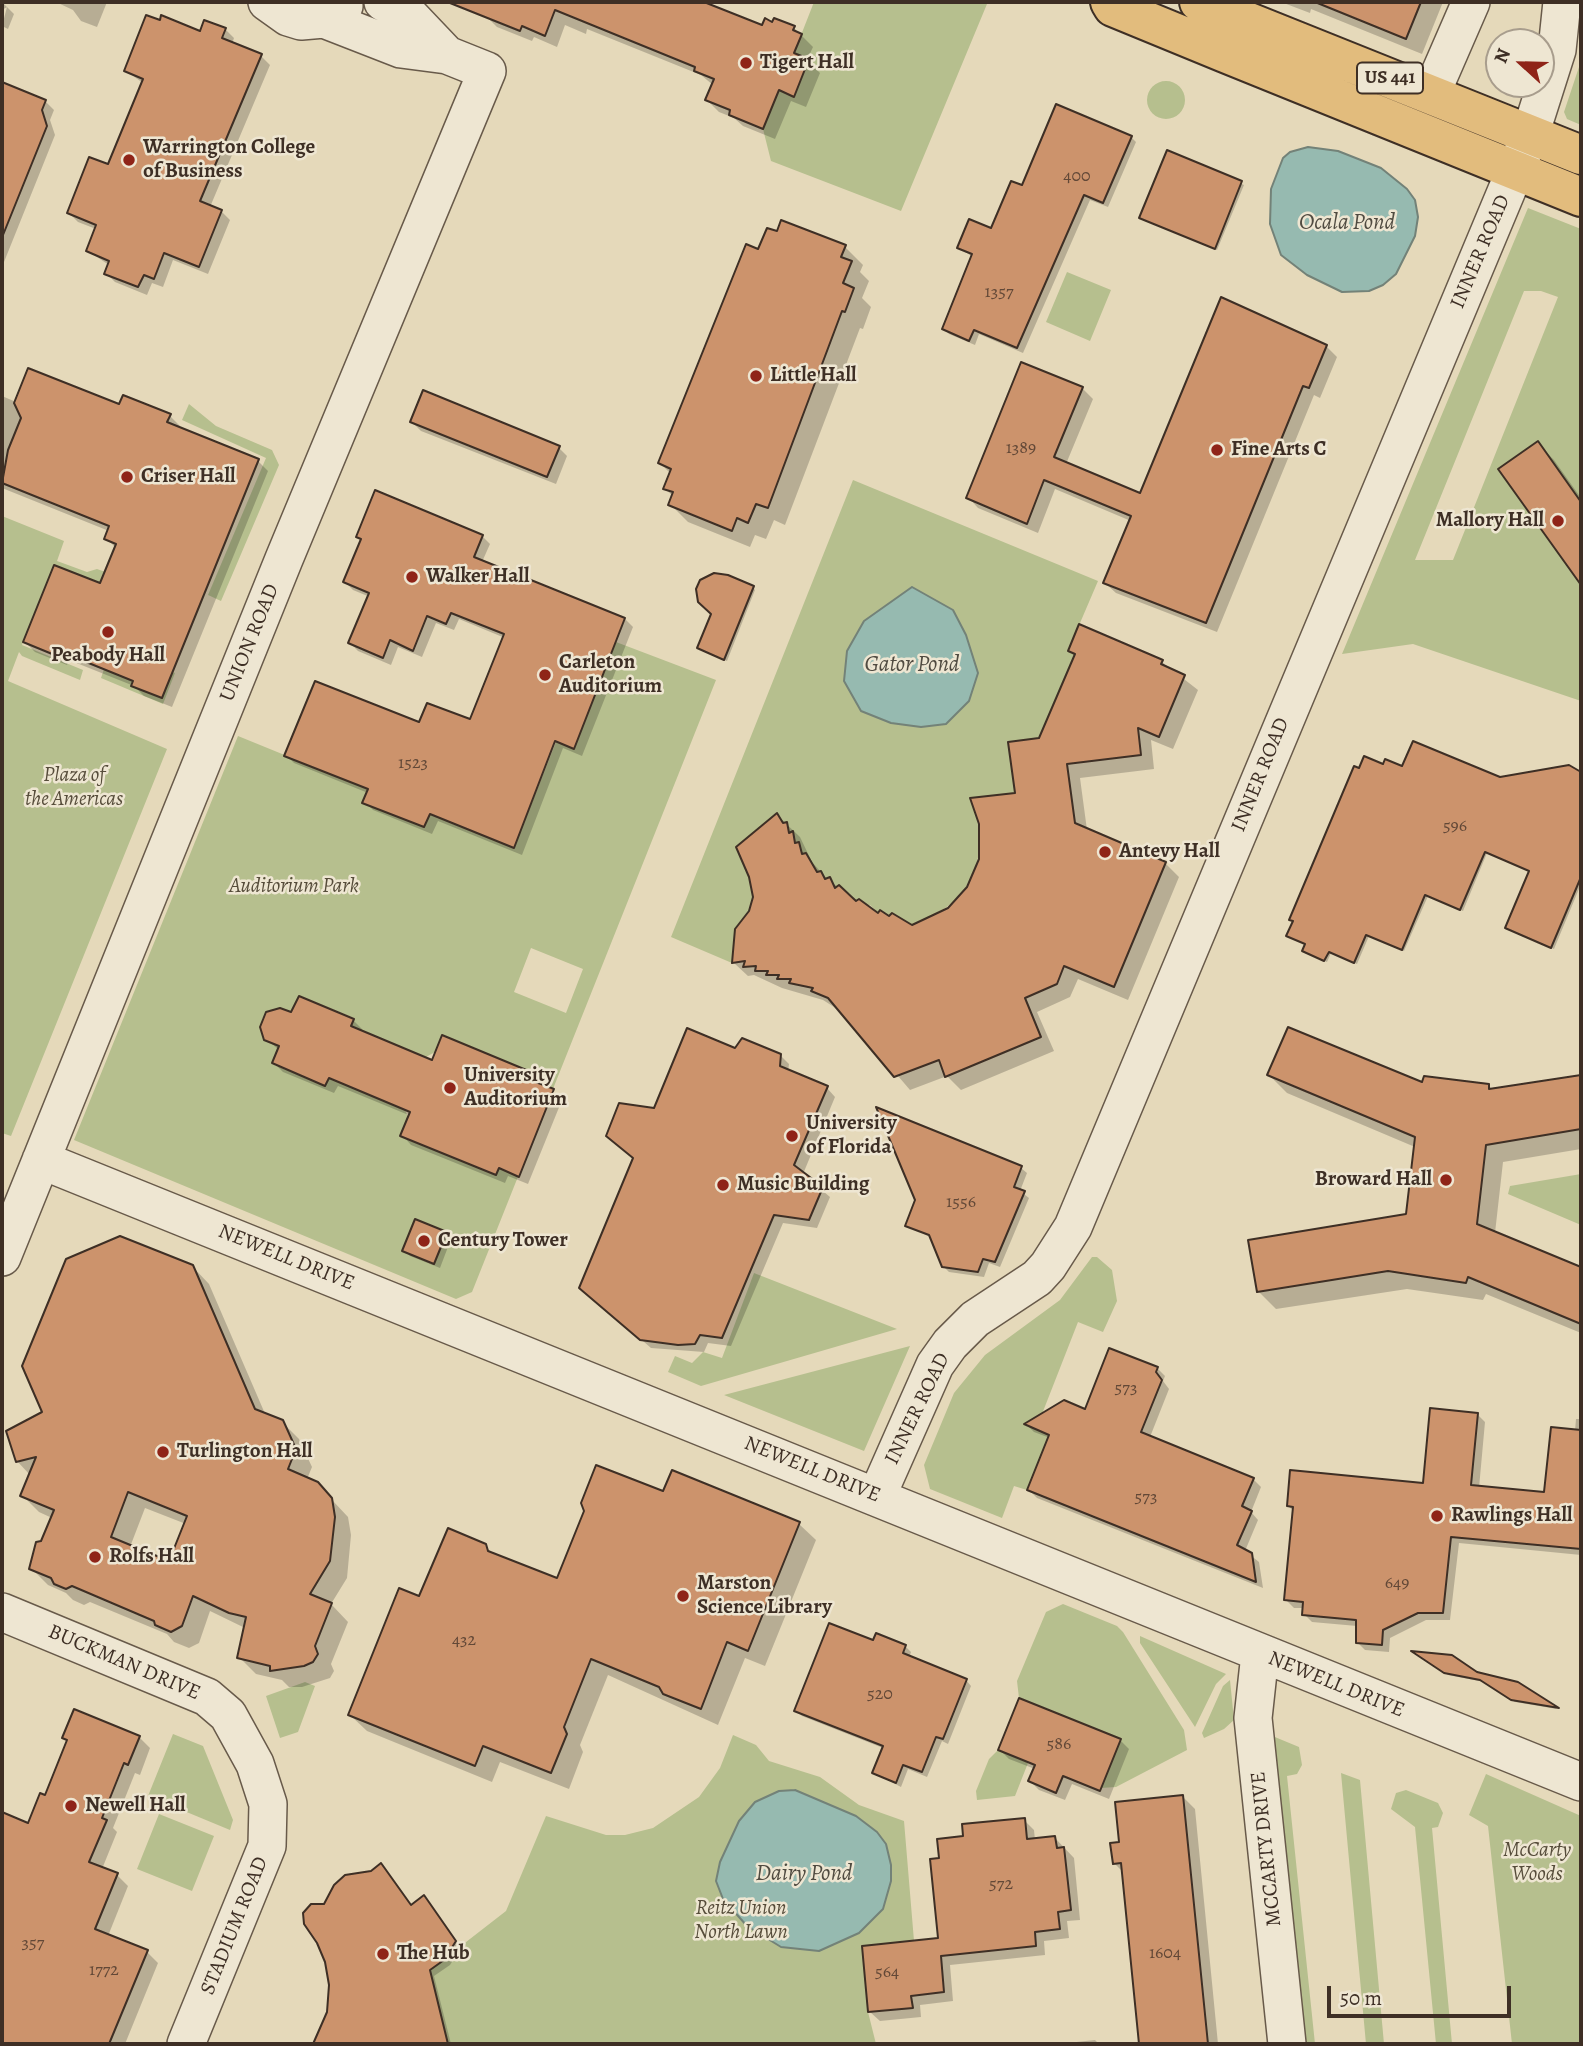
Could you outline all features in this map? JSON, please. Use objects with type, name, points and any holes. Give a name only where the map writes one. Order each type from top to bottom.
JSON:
[{"type":"main road","name":"US 441","points":[[1110,2],[1114,7],[1188,38],[1581,197]]},
{"type":"main road","name":"US 441","points":[[1199,2],[1581,155]]},
{"type":"street","name":"UNION ROAD","points":[[2,1257],[284,559],[487,71],[447,55],[401,49],[336,10],[301,21],[288,17],[267,2]]},
{"type":"street","name":"UNION ROAD","points":[[383,2],[408,14],[447,55]]},
{"type":"street","points":[[1432,94],[1471,2]]},
{"type":"street","name":"INNER ROAD","points":[[877,1496],[935,1365],[950,1344],[975,1319],[1037,1278],[1054,1258],[1073,1227],[1530,135],[1557,50],[1562,2]]},
{"type":"street","name":"NEWELL DRIVE","points":[[41,1160],[1581,1782]]},
{"type":"street","name":"BUCKMAN DRIVE","points":[[2,1612],[193,1690],[219,1706],[237,1727],[250,1752],[268,1804]]},
{"type":"street","name":"MCCARTY DRIVE","points":[[1260,1654],[1253,1718],[1287,2044]]},
{"type":"street","name":"STADIUM ROAD","points":[[186,2044],[265,1852],[269,1827],[268,1804]]},
{"type":"green space","points":[[814,2],[987,4],[901,211],[771,161],[763,129],[779,90],[794,96],[809,60],[794,53]]},
{"type":"green space","points":[[1581,61],[1581,125],[1567,119],[1564,112]]},
{"type":"green space","points":[[1166,81],[1179,87],[1185,100],[1179,113],[1166,119],[1153,113],[1147,100],[1153,87]]},
{"type":"green space","points":[[1528,208],[1581,229],[1581,502],[1538,441],[1498,469],[1581,585],[1581,701],[1413,644],[1342,654]],"holes":[[[1524,291],[1541,291],[1558,297],[1453,560],[1415,560]]]},
{"type":"green space","points":[[1067,272],[1111,290],[1090,341],[1046,322]]},
{"type":"green space","points":[[189,404],[216,426],[272,450],[279,465],[221,601],[208,595],[266,458],[182,420]]},
{"type":"green space","points":[[853,480],[1098,581],[1068,651],[1078,656],[1071,663],[1044,726],[1044,738],[1008,743],[1014,785],[1034,783],[1035,790],[970,799],[979,824],[980,846],[976,869],[961,896],[932,918],[908,926],[892,913],[889,916],[881,910],[878,913],[859,899],[856,901],[849,893],[846,895],[839,886],[835,888],[830,877],[825,879],[817,872],[806,853],[802,854],[799,842],[795,843],[793,831],[789,833],[787,822],[783,824],[777,813],[736,847],[749,877],[753,896],[749,911],[735,930],[732,963],[671,937]],"holes":[[[889,605],[921,727],[891,723],[862,711],[864,621]]]},
{"type":"green space","name":"Plaza of the Americas","points":[[2,516],[64,541],[57,561],[87,572],[97,569],[111,574],[106,585],[54,565],[22,645],[83,670],[80,680],[22,656],[19,652],[8,681],[167,749],[11,1136],[2,1133]]},
{"type":"green space","name":"Auditorium Park","points":[[616,642],[716,680],[553,1089],[533,1081],[535,1074],[442,1036],[435,1052],[426,1057],[351,1026],[354,1018],[299,996],[291,1012],[280,1008],[266,1012],[260,1027],[264,1040],[279,1046],[272,1064],[325,1086],[329,1078],[405,1110],[408,1117],[401,1137],[496,1175],[499,1168],[518,1176],[472,1292],[456,1299],[74,1140],[238,736],[368,789],[363,803],[424,827],[430,814],[514,848],[556,742],[574,749]],"holes":[[[531,948],[583,969],[566,1013],[514,992]]]},
{"type":"green space","points":[[104,669],[133,681],[132,686],[161,698],[172,672],[175,673],[163,704],[101,678]]},
{"type":"green space","points":[[1581,1174],[1581,1225],[1508,1194],[1510,1186]]},
{"type":"green space","points":[[1092,1257],[1097,1257],[1112,1270],[1117,1301],[1103,1332],[1078,1322],[1042,1414],[1025,1424],[1049,1435],[1027,1490],[1014,1486],[1002,1518],[930,1489],[924,1465],[954,1393],[985,1355],[1060,1300]]},
{"type":"green space","points":[[754,1273],[897,1329],[701,1386],[668,1372],[675,1356],[692,1363],[703,1352],[722,1358]]},
{"type":"green space","points":[[910,1346],[864,1451],[724,1395]]},
{"type":"green space","points":[[1063,1604],[1117,1626],[1123,1632],[1184,1730],[1187,1750],[1116,1787],[1101,1788],[1120,1739],[1019,1698],[1017,1681],[1046,1612]]},
{"type":"green space","points":[[1140,1636],[1226,1674],[1216,1684],[1195,1727],[1140,1643]]},
{"type":"green space","points":[[1230,1680],[1234,1720],[1224,1729],[1204,1738],[1202,1733],[1223,1686]]},
{"type":"green space","points":[[305,1682],[315,1686],[298,1732],[280,1738],[266,1696]]},
{"type":"green space","points":[[173,1734],[203,1746],[233,1820],[230,1830],[148,1796]]},
{"type":"green space","name":"Reitz Union North Lawn","points":[[733,1735],[756,1745],[769,1761],[820,1777],[859,1805],[904,1821],[914,1941],[862,1946],[868,2012],[876,2044],[448,2044],[430,1970],[506,1911],[546,1816],[606,1835],[625,1835],[653,1828],[699,1797],[720,1768]]},
{"type":"green space","points":[[1270,1735],[1299,1747],[1302,1765],[1297,1774],[1287,1776],[1315,2044],[1300,2044]]},
{"type":"green space","points":[[998,1750],[1028,1763],[1015,1796],[977,1800],[976,1791],[989,1759]]},
{"type":"green space","points":[[1341,1773],[1360,1780],[1384,2044],[1366,2044]]},
{"type":"green space","name":"McCarty Woods","points":[[1486,1774],[1581,1816],[1581,2044],[1512,2044],[1488,1826],[1469,1815]]},
{"type":"green space","points":[[1406,1790],[1438,1803],[1443,1813],[1438,1827],[1432,1828],[1452,2044],[1436,2044],[1415,1827],[1391,1809],[1396,1793]]},
{"type":"green space","points":[[159,1814],[214,1836],[192,1891],[137,1869]]},
{"type":"water","name":"Ocala Pond","points":[[1308,147],[1338,151],[1381,168],[1407,189],[1415,200],[1418,217],[1415,236],[1396,274],[1383,285],[1369,291],[1342,292],[1307,275],[1281,255],[1270,224],[1271,189],[1283,158],[1290,152]]},
{"type":"water","name":"Gator Pond","points":[[912,587],[953,610],[966,635],[978,673],[969,701],[946,724],[921,727],[891,723],[861,711],[844,681],[847,651],[864,621]]},
{"type":"water","name":"Dairy Pond","points":[[795,1790],[856,1816],[877,1832],[886,1844],[891,1865],[891,1881],[883,1909],[859,1933],[819,1951],[781,1947],[747,1926],[723,1899],[716,1881],[720,1862],[739,1821],[755,1802],[779,1791]]},
{"type":"building","name":"Tigert Hall","points":[[704,2],[762,25],[765,18],[772,22],[774,18],[795,26],[793,30],[802,34],[794,53],[809,59],[794,97],[779,90],[763,129],[729,115],[730,110],[705,100],[714,79],[694,71],[695,67],[555,10],[545,36],[522,26],[520,31],[450,3]]},
{"type":"building","points":[[1315,2],[1421,2],[1406,39]]},
{"type":"building","points":[[146,15],[160,20],[161,15],[200,31],[204,20],[226,28],[222,38],[262,54],[200,201],[222,210],[199,267],[164,253],[154,279],[144,275],[138,287],[104,274],[109,261],[86,251],[96,225],[67,213],[89,157],[108,164],[143,79],[124,71]]},
{"type":"building","points":[[2,82],[46,100],[42,110],[47,126],[3,235]]},
{"type":"building","points":[[1056,104],[1132,136],[1103,203],[1084,195],[1017,348],[974,330],[969,341],[942,329],[972,254],[957,248],[969,219],[991,228],[1011,181],[1022,185]]},
{"type":"building","points":[[1167,150],[1242,181],[1215,249],[1139,218]]},
{"type":"building","name":"Little Hall","points":[[781,220],[846,245],[841,257],[852,261],[843,283],[854,288],[845,312],[842,311],[768,508],[756,504],[748,523],[737,518],[732,531],[668,505],[673,492],[663,489],[671,469],[658,463],[746,244],[758,249],[767,228],[777,231]]},
{"type":"building","name":"Fine Arts C","points":[[1221,297],[1327,345],[1309,388],[1303,386],[1206,623],[1103,583],[1131,516],[1044,480],[1027,524],[966,498],[1021,362],[1083,387],[1054,457],[1140,493]]},
{"type":"building","name":"Criser Hall","points":[[28,368],[119,404],[123,395],[171,414],[167,422],[259,459],[162,698],[131,686],[133,681],[59,651],[57,656],[23,642],[54,565],[100,583],[116,544],[104,539],[109,526],[2,483],[8,450],[21,418],[14,403]]},
{"type":"building","points":[[423,390],[560,446],[547,477],[410,422]]},
{"type":"building","name":"Mallory Hall","points":[[1538,441],[1581,502],[1581,585],[1498,469]]},
{"type":"building","points":[[375,490],[483,535],[474,557],[625,618],[574,749],[555,741],[514,848],[430,814],[424,827],[362,803],[368,789],[284,756],[315,681],[419,722],[427,703],[470,719],[504,634],[451,613],[446,624],[427,616],[413,651],[390,640],[383,658],[348,643],[369,593],[343,582],[361,539],[356,537]]},
{"type":"building","points":[[714,573],[728,575],[754,586],[724,660],[697,648],[711,614],[698,602],[696,589],[700,580]]},
{"type":"building","name":"Antevy Hall","points":[[1079,624],[1163,660],[1161,664],[1185,675],[1159,737],[1138,728],[1141,755],[1067,764],[1075,823],[1166,862],[1114,987],[1064,966],[1057,984],[1025,998],[1041,1037],[945,1077],[939,1060],[894,1077],[828,998],[811,991],[813,988],[789,983],[791,979],[777,979],[779,975],[766,975],[768,971],[755,971],[756,966],[743,967],[745,961],[732,963],[735,929],[749,911],[753,897],[749,877],[736,847],[777,813],[783,823],[787,822],[789,833],[793,831],[795,843],[799,842],[802,854],[806,853],[817,872],[821,871],[825,879],[830,877],[835,888],[839,885],[856,901],[859,899],[878,913],[880,910],[889,916],[892,913],[912,925],[948,908],[967,887],[979,859],[979,824],[970,798],[1015,793],[1008,742],[1039,738],[1075,654],[1068,651]]},
{"type":"building","points":[[1413,741],[1500,777],[1569,765],[1581,772],[1581,877],[1551,948],[1505,928],[1529,871],[1485,852],[1460,910],[1425,895],[1402,950],[1366,935],[1354,963],[1329,952],[1324,961],[1302,951],[1305,944],[1286,936],[1293,921],[1289,920],[1354,766],[1359,768],[1364,756],[1383,764],[1385,759],[1402,766]]},
{"type":"building","name":"University Auditorium","points":[[299,996],[354,1019],[351,1026],[432,1060],[442,1035],[536,1074],[533,1081],[554,1089],[519,1177],[499,1168],[496,1175],[400,1136],[410,1112],[329,1078],[325,1086],[272,1063],[279,1046],[264,1040],[260,1027],[266,1012],[280,1008],[291,1012]]},
{"type":"building","name":"Broward Hall","points":[[1288,1027],[1422,1082],[1424,1076],[1489,1084],[1489,1089],[1581,1075],[1581,1129],[1486,1145],[1477,1224],[1581,1267],[1581,1324],[1468,1277],[1466,1283],[1388,1271],[1257,1292],[1248,1240],[1406,1214],[1415,1137],[1267,1075]]},
{"type":"building","name":"Music Building","points":[[687,1028],[735,1048],[742,1038],[781,1054],[780,1066],[828,1086],[794,1165],[823,1187],[809,1220],[774,1215],[722,1338],[700,1335],[695,1344],[678,1345],[640,1340],[579,1288],[633,1158],[606,1136],[619,1103],[654,1108]]},
{"type":"building","points":[[876,1107],[1022,1166],[1014,1187],[1025,1191],[995,1262],[983,1259],[978,1272],[942,1267],[929,1235],[905,1226],[915,1200]]},
{"type":"building","name":"Century Tower","points":[[415,1219],[447,1232],[434,1264],[402,1251]]},
{"type":"building","name":"Turlington Hall","points":[[120,1236],[193,1265],[255,1409],[283,1420],[296,1449],[288,1469],[318,1482],[332,1498],[335,1517],[330,1561],[310,1594],[332,1603],[315,1646],[318,1654],[313,1662],[270,1671],[270,1666],[237,1658],[246,1617],[229,1613],[193,1596],[182,1626],[171,1632],[155,1625],[154,1621],[72,1586],[66,1589],[54,1584],[51,1578],[29,1569],[36,1542],[41,1541],[54,1510],[20,1496],[36,1457],[16,1462],[6,1431],[42,1412],[22,1366],[66,1259]],"holes":[[[128,1492],[187,1516],[169,1561],[111,1537]]]},
{"type":"building","points":[[1109,1348],[1158,1367],[1156,1372],[1162,1380],[1141,1432],[1254,1478],[1242,1506],[1252,1511],[1237,1545],[1252,1553],[1256,1582],[1027,1490],[1049,1435],[1024,1424],[1064,1400],[1085,1409]]},
{"type":"building","name":"Rawlings Hall","points":[[1430,1408],[1478,1413],[1471,1485],[1544,1492],[1551,1427],[1581,1430],[1581,1549],[1451,1537],[1443,1613],[1418,1613],[1383,1630],[1382,1645],[1356,1643],[1356,1620],[1302,1615],[1303,1602],[1284,1600],[1293,1507],[1287,1506],[1290,1470],[1423,1483]]},
{"type":"building","points":[[596,1465],[663,1491],[672,1470],[800,1522],[748,1651],[727,1642],[701,1709],[663,1694],[659,1687],[591,1659],[564,1727],[567,1734],[551,1773],[483,1746],[475,1766],[348,1715],[399,1588],[419,1596],[448,1528],[486,1544],[488,1551],[557,1578],[584,1511],[581,1503]]},
{"type":"building","points":[[829,1623],[873,1640],[876,1633],[906,1645],[903,1653],[967,1679],[943,1739],[936,1737],[922,1772],[903,1765],[896,1783],[872,1773],[883,1746],[794,1711]]},
{"type":"building","points":[[1411,1651],[1452,1655],[1477,1672],[1518,1682],[1559,1708],[1511,1700],[1480,1680],[1444,1673]]},
{"type":"building","points":[[1019,1698],[1121,1739],[1100,1791],[1063,1776],[1056,1793],[1028,1781],[1035,1765],[998,1750]]},
{"type":"building","points":[[74,1709],[140,1736],[128,1765],[124,1763],[102,1818],[107,1820],[89,1862],[118,1873],[95,1929],[148,1950],[109,2044],[2,2044],[2,1812],[28,1823],[40,1793],[45,1795],[67,1740],[62,1738]]},
{"type":"building","points":[[1183,1795],[1208,2044],[1139,2044],[1121,1863],[1113,1864],[1110,1843],[1119,1842],[1115,1802]]},
{"type":"building","points":[[1025,1818],[1027,1839],[1055,1836],[1057,1848],[1064,1847],[1071,1910],[1058,1912],[1060,1929],[1035,1932],[1036,1946],[941,1956],[944,1992],[911,1996],[913,2008],[868,2012],[862,1946],[938,1938],[930,1859],[939,1858],[937,1839],[963,1836],[962,1824]]},
{"type":"building","name":"The Hub","points":[[381,1863],[411,1905],[424,1895],[456,1941],[444,1960],[430,1970],[448,2044],[313,2044],[327,2012],[329,1985],[325,1962],[317,1943],[304,1924],[303,1913],[311,1904],[324,1904],[334,1885],[345,1875],[371,1871]]},
{"type":"place","name":"Tigert Hall","points":[[746,63]]},
{"type":"place","name":"Warrington College of Business","points":[[129,160]]},
{"type":"place","name":"Little Hall","points":[[756,376]]},
{"type":"place","name":"Fine Arts C","points":[[1217,450]]},
{"type":"place","name":"Criser Hall","points":[[127,477]]},
{"type":"place","name":"Mallory Hall","points":[[1558,521]]},
{"type":"place","name":"Walker Hall","points":[[412,577]]},
{"type":"place","name":"Peabody Hall","points":[[108,632]]},
{"type":"place","name":"Carleton Auditorium","points":[[545,675]]},
{"type":"place","name":"Antevy Hall","points":[[1105,852]]},
{"type":"place","name":"University Auditorium","points":[[450,1088]]},
{"type":"place","name":"University of Florida","points":[[792,1136]]},
{"type":"place","name":"Broward Hall","points":[[1446,1180]]},
{"type":"place","name":"Music Building","points":[[723,1185]]},
{"type":"place","name":"Century Tower","points":[[424,1241]]},
{"type":"place","name":"Turlington Hall","points":[[163,1452]]},
{"type":"place","name":"Rawlings Hall","points":[[1437,1516]]},
{"type":"place","name":"Rolfs Hall","points":[[95,1557]]},
{"type":"place","name":"Marston Science Library","points":[[683,1596]]},
{"type":"place","name":"Newell Hall","points":[[71,1806]]},
{"type":"place","name":"The Hub","points":[[383,1954]]}]
